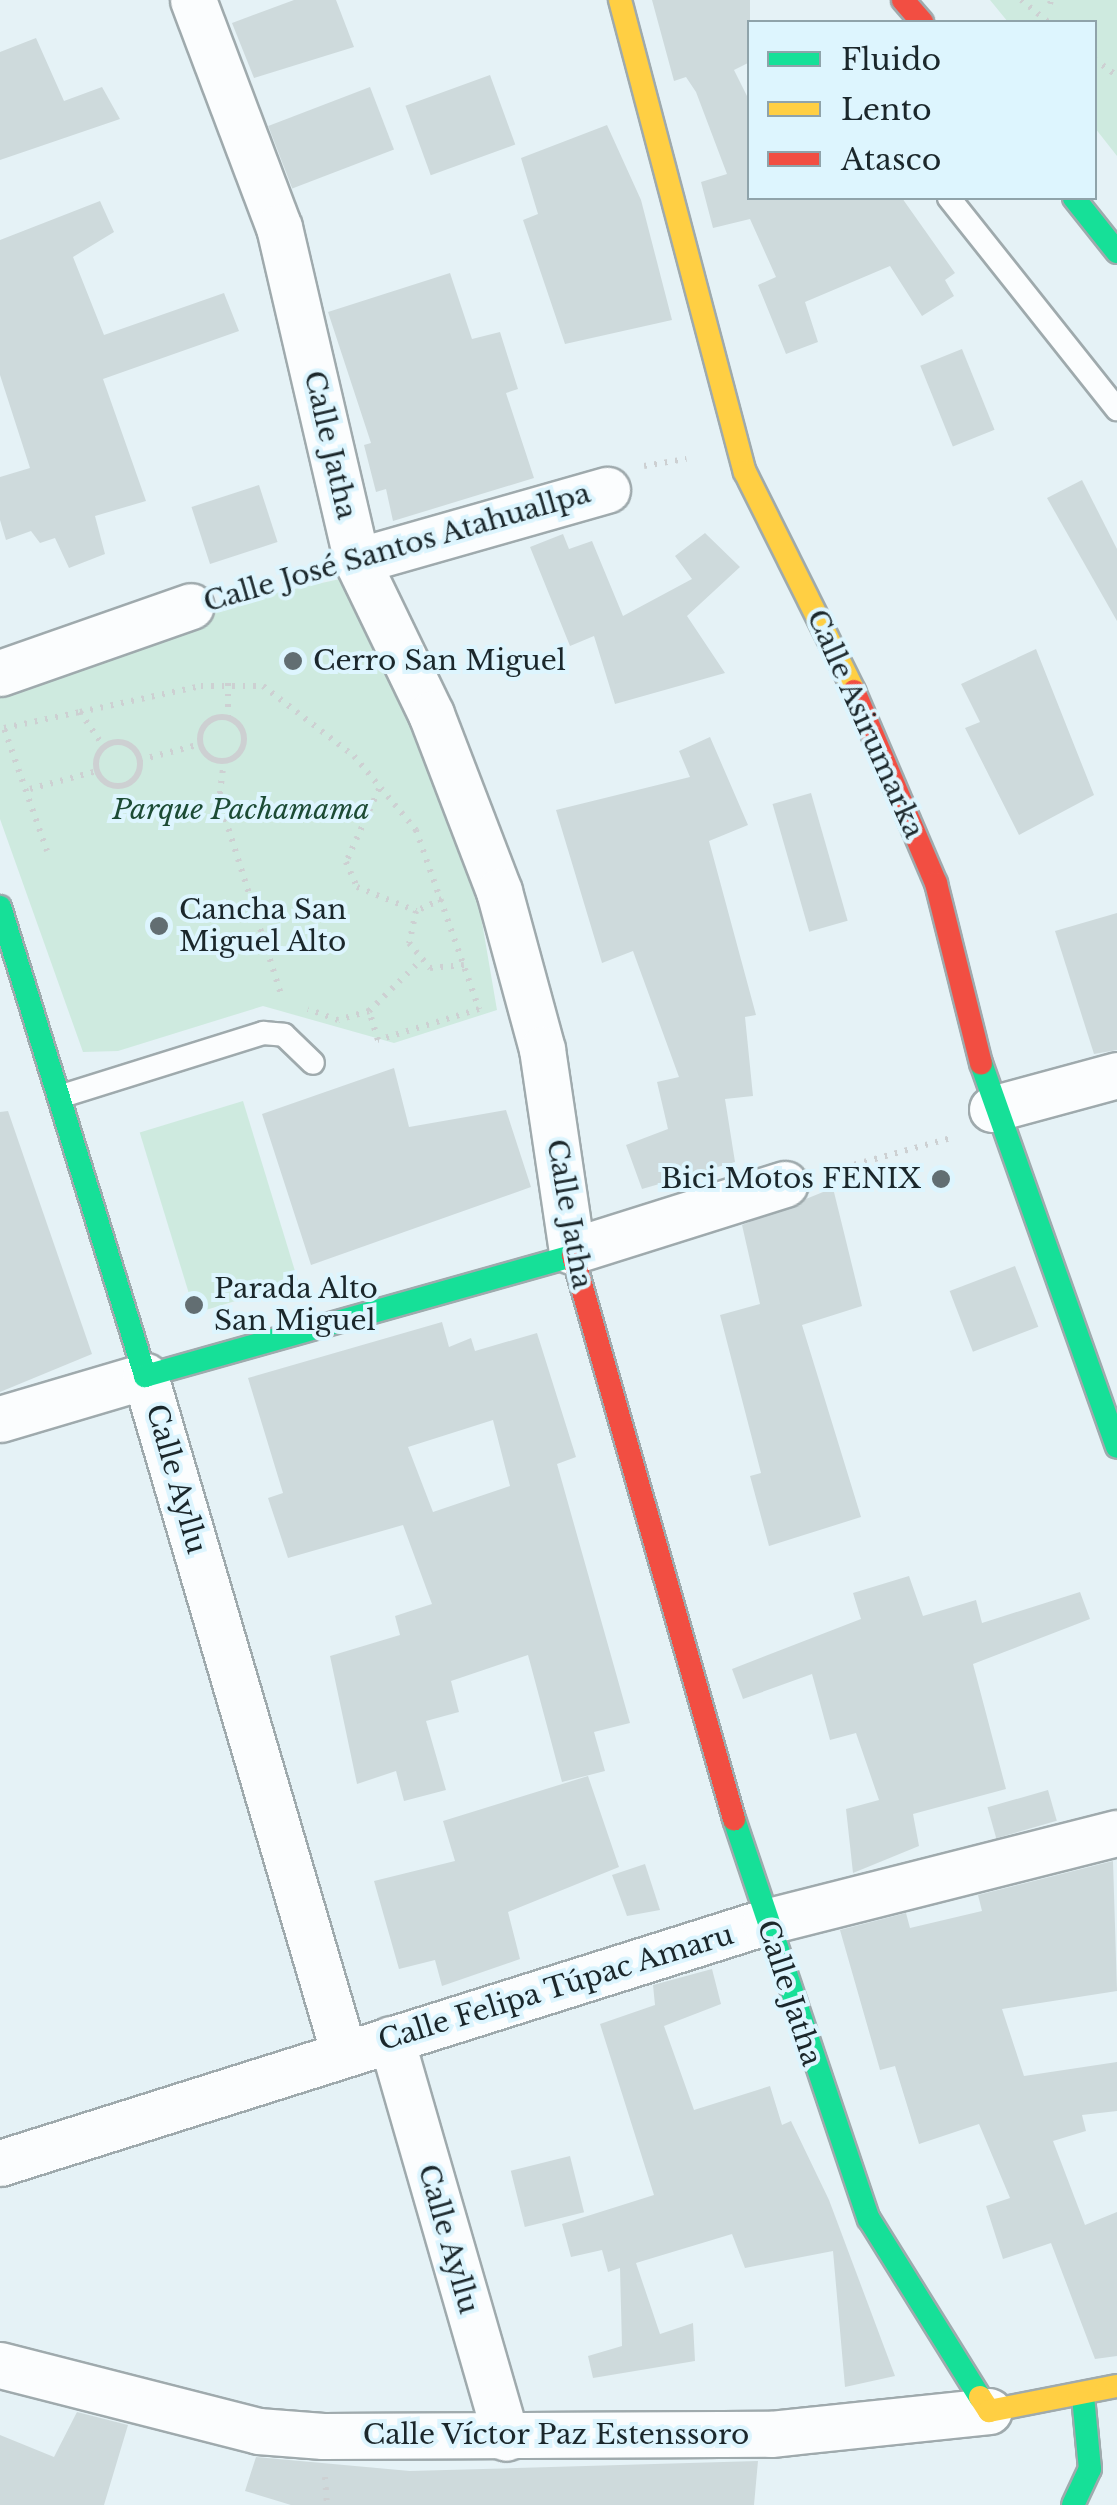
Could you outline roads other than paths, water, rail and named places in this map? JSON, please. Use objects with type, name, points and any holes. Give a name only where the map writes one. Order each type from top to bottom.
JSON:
[{"type":"main road","name":"Calle Asirumarka","points":[[620,0],[745,472],[864,710],[936,883],[994,1117],[1117,1447]]},
{"type":"main road","points":[[902,0],[920,20]]},
{"type":"main road","points":[[1076,200],[1117,252]]},
{"type":"main road","name":"Calle Ayllu","points":[[0,907],[62,1096],[146,1376]]},
{"type":"main road","points":[[146,1376],[572,1250]]},
{"type":"main road","name":"Calle Jatha","points":[[572,1250],[626,1464],[766,1922],[869,2219],[988,2411]]},
{"type":"main road","name":"Calle Víctor Paz Estenssoro","points":[[988,2411],[1083,2396],[1117,2386]]},
{"type":"main road","points":[[1073,2505],[1090,2468],[1083,2396]]},
{"type":"street","name":"Calle Jatha","points":[[193,0],[279,227],[357,561],[431,714],[499,891],[542,1050],[572,1250]]},
{"type":"street","name":"Calle José Santos Atahuallpa","points":[[357,561],[607,490]]},
{"type":"street","name":"Calle José Santos Atahuallpa","points":[[0,673],[191,606]]},
{"type":"street","points":[[994,1117],[1117,1075]]},
{"type":"street","points":[[572,1250],[785,1184]]},
{"type":"street","points":[[0,1419],[146,1376]]},
{"type":"street","name":"Calle Ayllu","points":[[146,1376],[344,2054]]},
{"type":"street","name":"Calle Felipa Túpac Amaru","points":[[0,2163],[766,1922],[1117,1832]]},
{"type":"street","name":"Calle Ayllu","points":[[391,2040],[506,2438]]},
{"type":"street","name":"Calle Víctor Paz Estenssoro","points":[[0,2366],[258,2431],[506,2438],[771,2434],[988,2411]]},
{"type":"lane","points":[[951,200],[1117,409]]},
{"type":"lane","points":[[62,1096],[263,1033],[284,1035],[313,1063]]},
{"type":"place","name":"Cerro San Miguel","points":[[293,661]]},
{"type":"place","name":"Cancha San Miguel Alto","points":[[159,926]]},
{"type":"place","name":"Bici Motos FENIX","points":[[941,1179]]},
{"type":"place","name":"Parada Alto San Miguel","points":[[194,1305]]},
{"type":"park label","name":"Parque Pachamama","points":[[241,810]]}]
